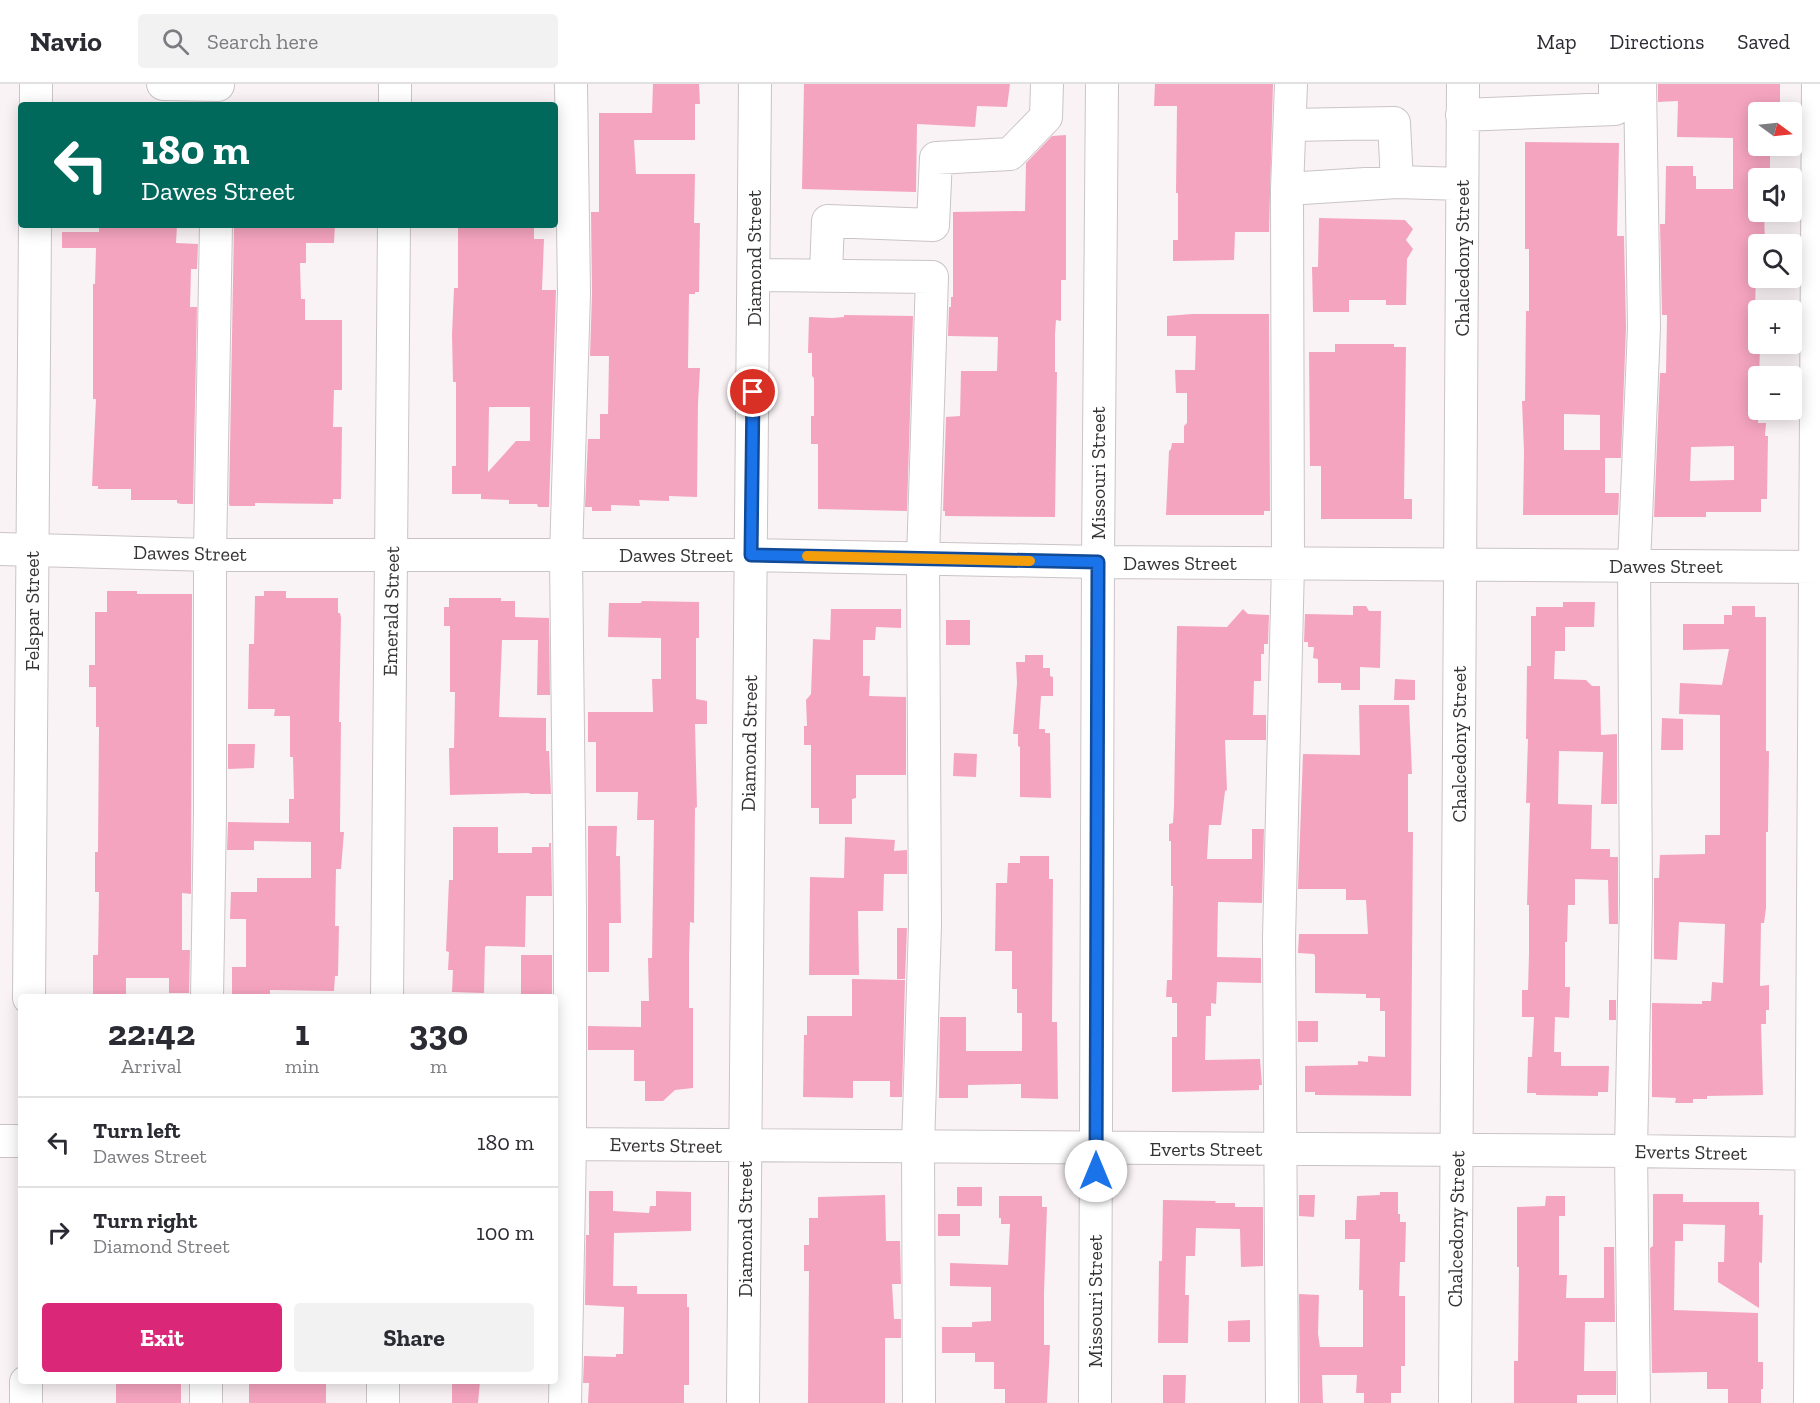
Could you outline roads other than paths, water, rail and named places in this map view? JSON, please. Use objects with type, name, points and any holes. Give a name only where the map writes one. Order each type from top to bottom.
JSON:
[{"type":"street","points":[[36,84],[36,102]]},
{"type":"street","points":[[163,84],[218,91]]},
{"type":"street","points":[[395,84],[395,102]]},
{"type":"street","points":[[565,1403],[562,1144],[570,911],[566,556],[574,293],[572,84]]},
{"type":"street","name":"Diamond Street","points":[[743,1403],[755,84]]},
{"type":"street","points":[[919,1403],[918,1146],[925,926],[923,559],[936,158],[1010,154],[1046,117],[1047,84]]},
{"type":"street","name":"Missouri Street","points":[[1095,1403],[1102,84]]},
{"type":"street","points":[[1282,1403],[1280,938],[1288,564],[1287,189],[1291,84]]},
{"type":"street","name":"Chalcedony Street","points":[[1455,1403],[1463,84]]},
{"type":"street","points":[[1462,115],[1615,109],[1615,84]]},
{"type":"street","points":[[1634,1403],[1631,1151],[1635,901],[1634,565],[1644,328],[1640,84]]},
{"type":"street","points":[[1810,1403],[1816,1154],[1818,84]]},
{"type":"street","points":[[1290,124],[1394,123],[1397,182]]},
{"type":"street","points":[[1287,189],[1397,182],[1462,184]]},
{"type":"street","points":[[826,274],[828,221],[933,225]]},
{"type":"street","name":"Felspar Street","points":[[29,994],[35,228]]},
{"type":"street","points":[[207,994],[210,555],[216,228]]},
{"type":"street","name":"Emerald Street","points":[[387,994],[394,228]]},
{"type":"street","points":[[754,275],[826,274],[932,277]]},
{"type":"street","name":"Dawes Street","points":[[0,549],[210,555],[751,555],[1098,562],[1818,567]]},
{"type":"street","points":[[0,1141],[18,1141]]},
{"type":"street","name":"Everts Street","points":[[562,1144],[1816,1154]]},
{"type":"street","points":[[26,1384],[26,1403]]},
{"type":"street","points":[[206,1384],[206,1403]]},
{"type":"street","points":[[383,1403],[384,1384]]}]
